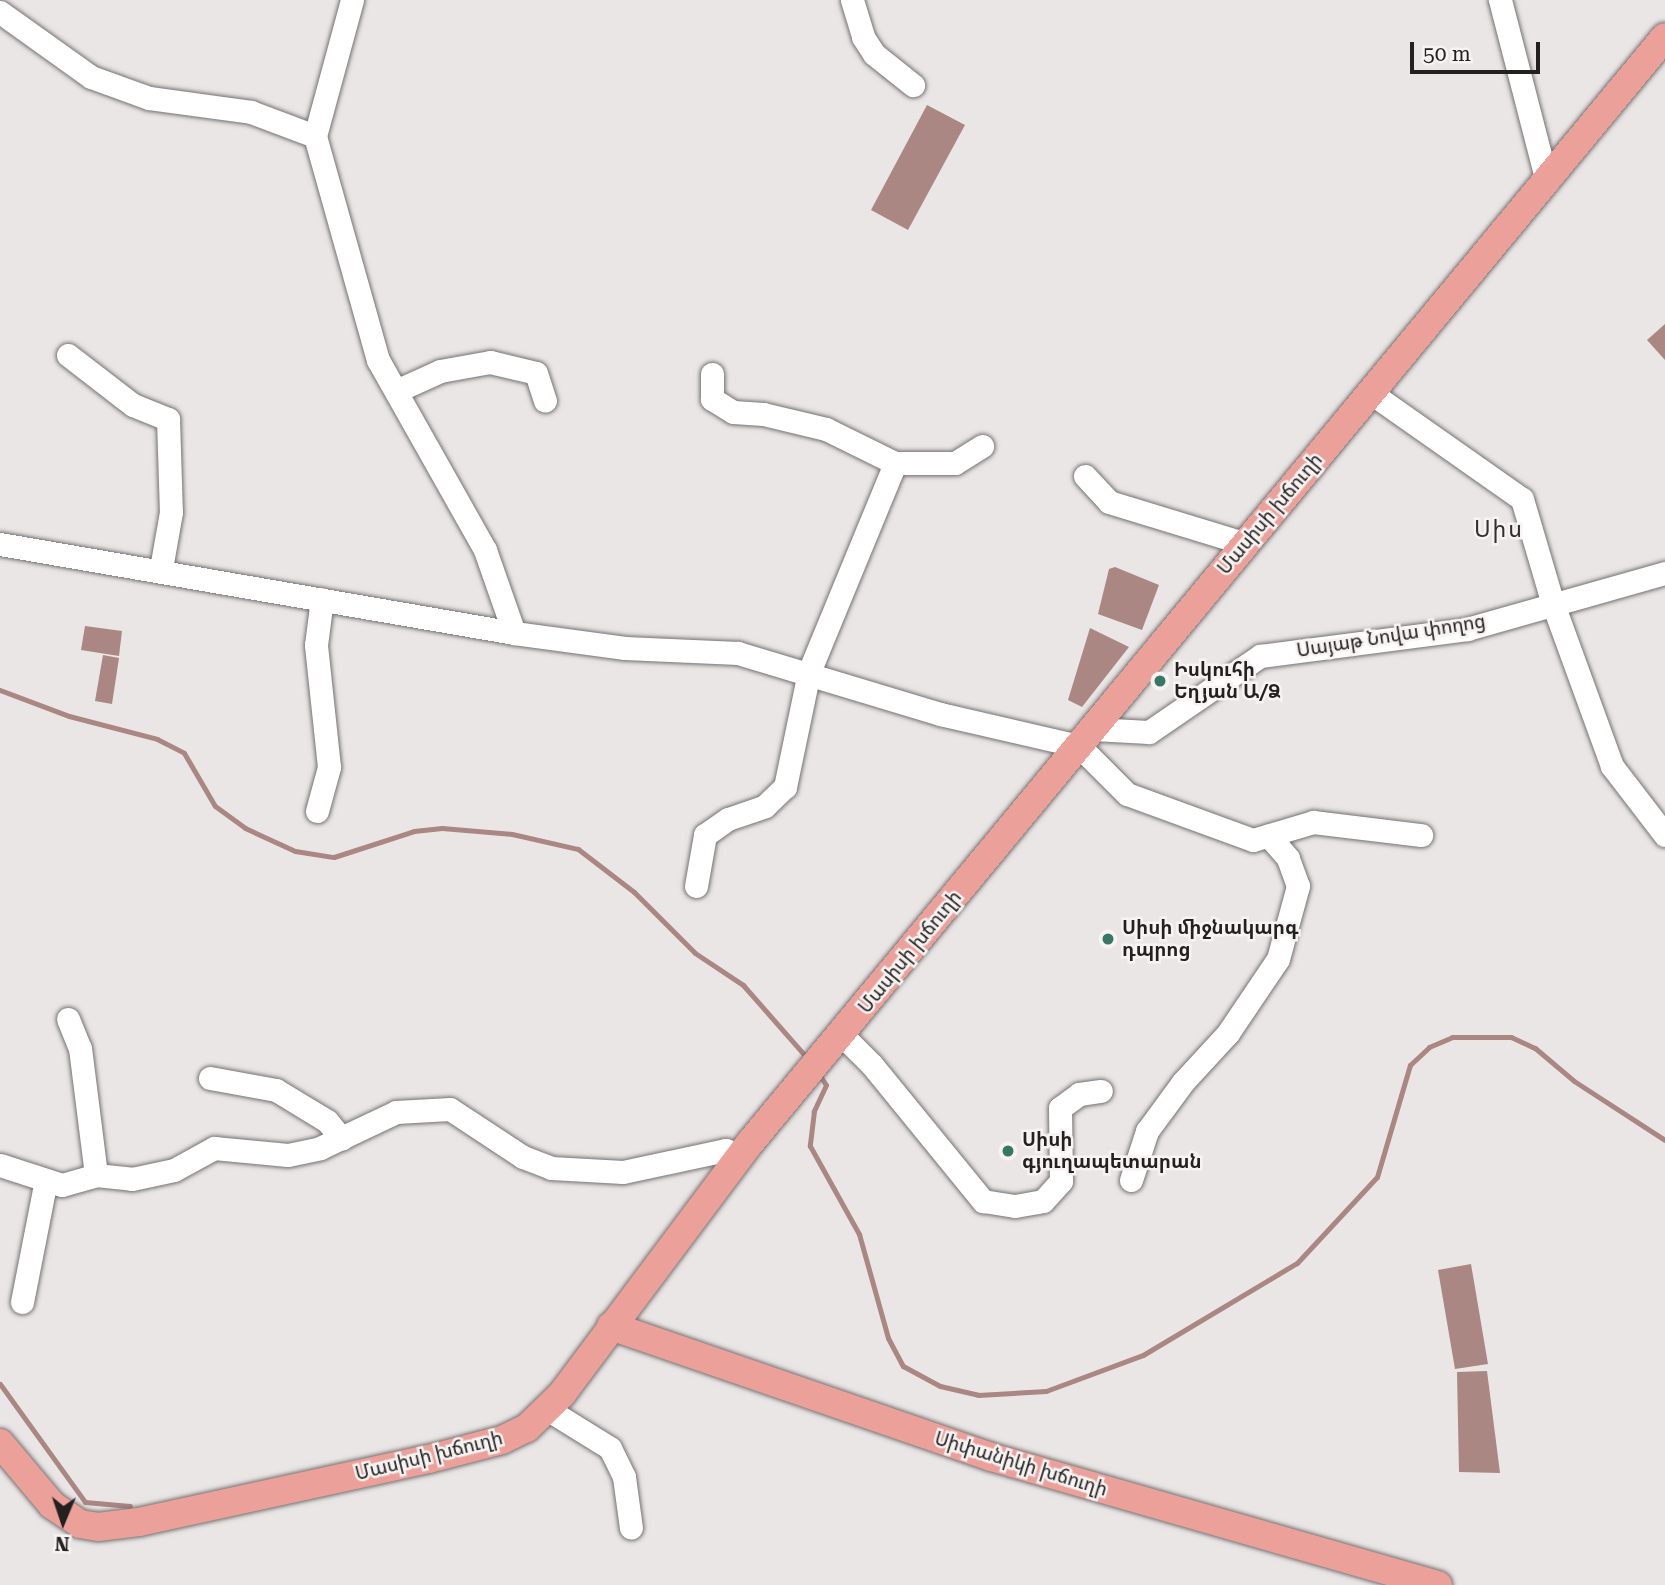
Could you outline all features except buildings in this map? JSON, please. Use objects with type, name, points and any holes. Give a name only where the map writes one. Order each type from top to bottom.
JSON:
[{"type":"main road","name":"Մասիսի խճուղի","points":[[0,1443],[52,1505],[80,1524],[98,1527],[139,1522],[502,1440],[527,1428],[547,1409],[745,1150],[1665,37]]},
{"type":"main road","name":"Սիփանիկի խճուղի","points":[[611,1326],[991,1457],[1437,1585]]},
{"type":"street","points":[[352,0],[315,136],[378,360],[485,550],[514,633]]},
{"type":"street","points":[[852,0],[859,27],[874,54],[913,85]]},
{"type":"street","points":[[1500,0],[1547,182]]},
{"type":"street","points":[[0,12],[91,77],[149,97],[251,112],[315,136]]},
{"type":"street","points":[[68,355],[133,405],[168,419],[171,512],[161,569]]},
{"type":"street","points":[[396,391],[440,371],[490,362],[536,373],[545,401]]},
{"type":"street","points":[[712,374],[712,399],[733,412],[763,414],[826,429],[895,463],[954,463],[982,446]]},
{"type":"street","points":[[1371,393],[1522,499],[1553,604],[1612,766],[1665,835]]},
{"type":"street","points":[[696,886],[705,835],[728,819],[765,806],[785,787],[809,672],[895,463]]},
{"type":"street","points":[[1085,476],[1110,502],[1246,544]]},
{"type":"street","name":"Սայաթ Նովա փողոց","points":[[0,544],[161,569],[514,633],[625,648],[738,653],[809,672],[940,714],[1086,738],[1149,732],[1260,656],[1467,629],[1665,573]]},
{"type":"street","points":[[317,811],[329,767],[316,645],[322,599]]},
{"type":"street","points":[[1086,738],[1128,794],[1253,839],[1312,822],[1421,835]]},
{"type":"street","points":[[1131,1180],[1147,1131],[1183,1082],[1228,1033],[1278,959],[1298,886],[1288,858],[1268,835]]},
{"type":"street","points":[[68,1019],[78,1040],[96,1175]]},
{"type":"street","points":[[842,1035],[872,1065],[983,1201],[1015,1206],[1043,1201],[1061,1181],[1060,1108],[1079,1094],[1101,1091]]},
{"type":"street","points":[[210,1078],[276,1090],[327,1121],[342,1139]]},
{"type":"street","points":[[0,1166],[62,1185],[96,1175],[132,1179],[174,1170],[214,1148],[288,1155],[342,1139],[396,1112],[450,1109],[523,1157],[551,1168],[623,1172],[726,1150],[745,1150]]},
{"type":"street","points":[[22,1302],[46,1180]]},
{"type":"street","points":[[547,1409],[610,1447],[624,1478],[631,1528]]},
{"type":"shaded area","points":[[927,105],[965,125],[908,230],[871,210]]},
{"type":"shaded area","points":[[1665,324],[1665,360],[1647,340]]},
{"type":"shaded area","points":[[1115,567],[1159,585],[1142,630],[1098,614],[1109,569]]},
{"type":"shaded area","points":[[85,626],[122,631],[119,656],[81,650]]},
{"type":"shaded area","points":[[1090,628],[1129,647],[1082,707],[1068,700]]},
{"type":"shaded area","points":[[103,655],[119,658],[112,704],[95,701]]},
{"type":"shaded area","points":[[1471,1264],[1488,1364],[1455,1369],[1438,1270]]},
{"type":"shaded area","points":[[1487,1371],[1500,1473],[1459,1472],[1457,1372]]},
{"type":"waterway","points":[[0,690],[69,716],[157,739],[184,753],[215,806],[245,828],[295,851],[334,857],[414,831],[442,828],[512,834],[578,849],[634,892],[695,953],[743,985],[808,1059]]},
{"type":"waterway","points":[[818,1073],[826,1085],[814,1111],[810,1146],[859,1234],[888,1338],[903,1366],[940,1386],[978,1395],[1046,1391],[1143,1355],[1297,1263],[1377,1177],[1410,1065],[1429,1047],[1452,1037],[1511,1037],[1535,1048],[1574,1081],[1665,1140]]},
{"type":"waterway","points":[[0,1384],[85,1502],[130,1506]]},
{"type":"place","name":"Իսկուհի Եղյան Ա/Ձ","points":[[1160,681]]},
{"type":"place","name":"Սիսի միջնակարգ դպրոց","points":[[1108,939]]},
{"type":"place","name":"Սիսի գյուղապետարան","points":[[1008,1151]]},
{"type":"district","name":"Սիս","points":[[1499,530]]}]
